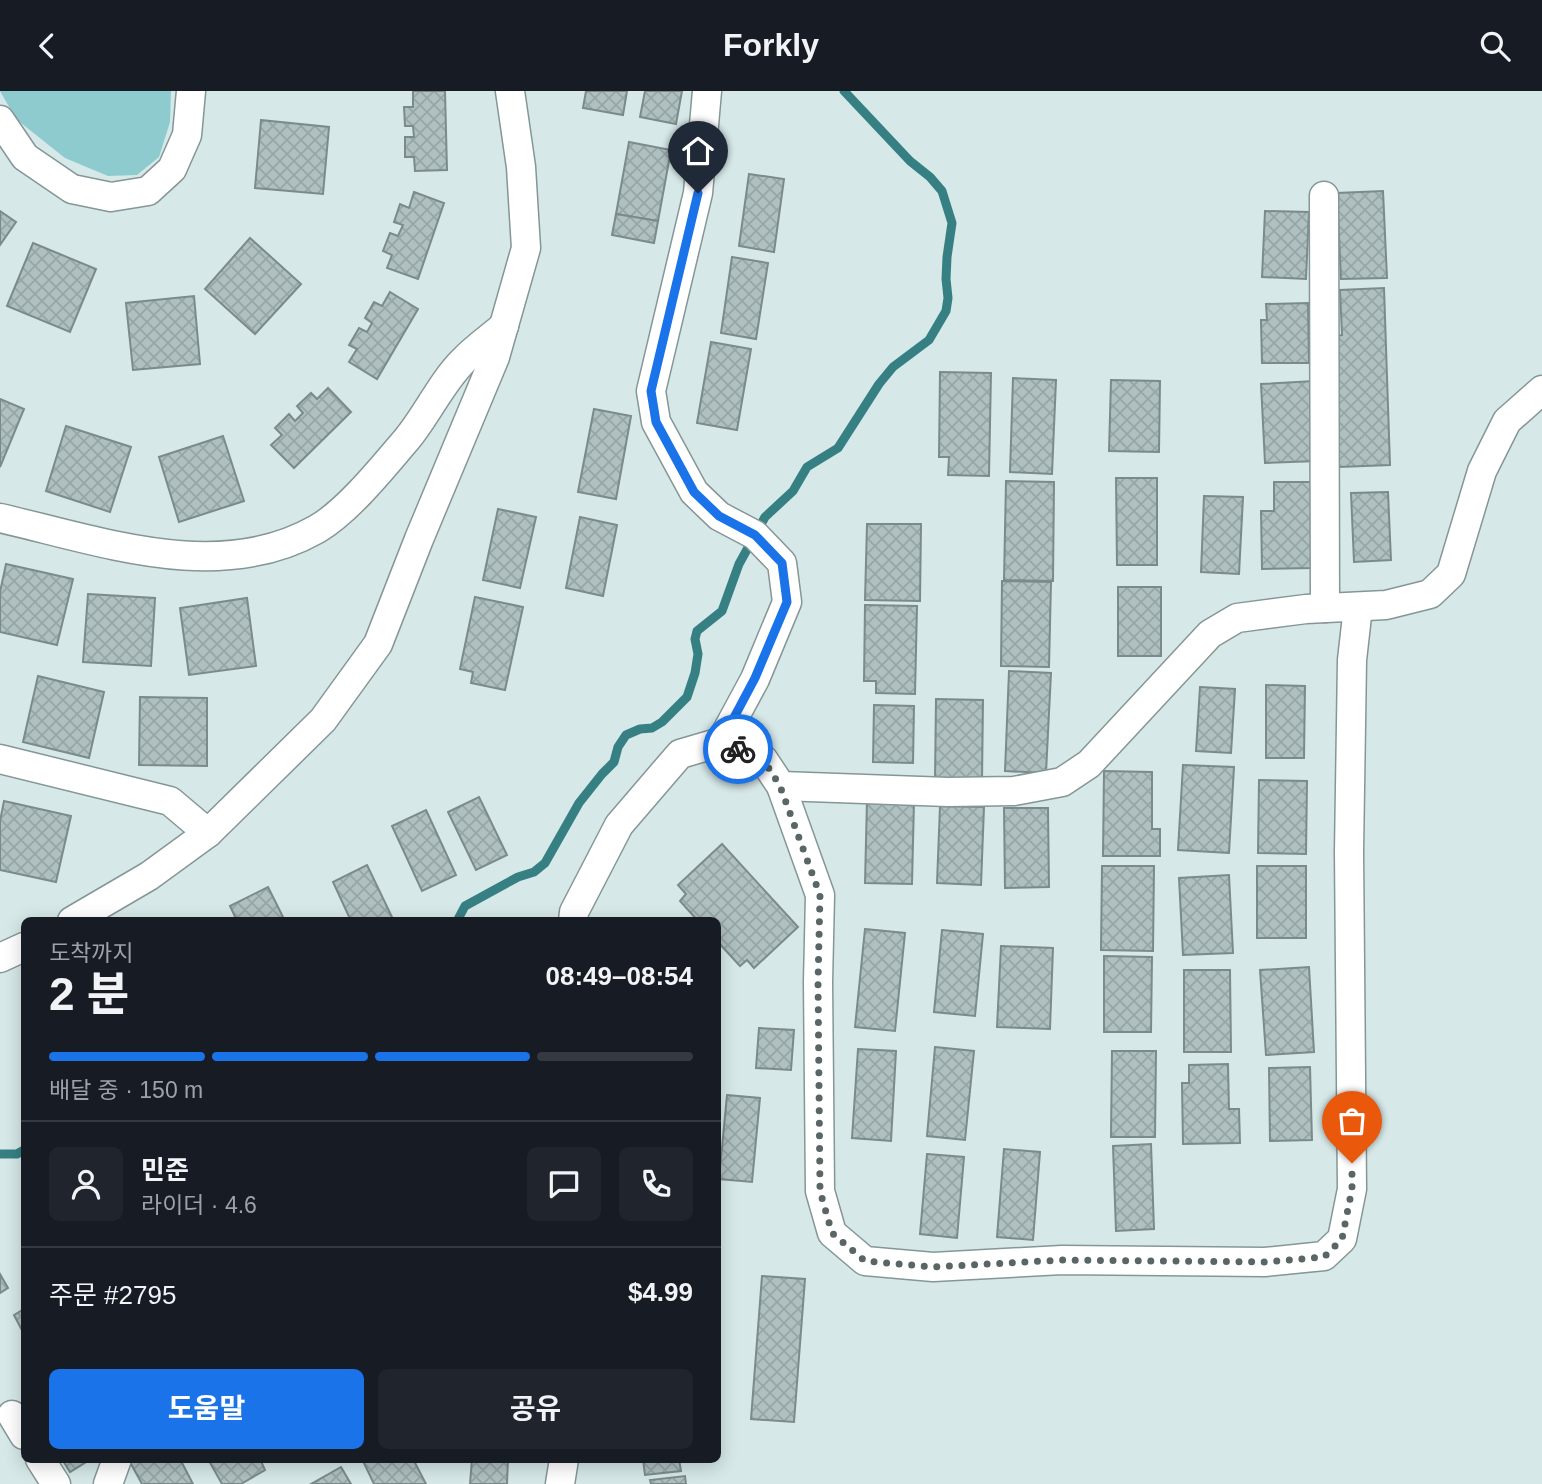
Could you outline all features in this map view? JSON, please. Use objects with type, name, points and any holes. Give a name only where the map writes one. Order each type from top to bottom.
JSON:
[{"type":"street","points":[[0,120],[25,156],[72,189],[111,197],[148,191],[172,169],[187,135],[191,91]]},
{"type":"street","points":[[79,917],[149,876],[208,833],[323,720],[378,644],[495,357],[526,248],[521,167],[510,91]]},
{"type":"street","points":[[708,91],[698,193],[651,391],[656,422],[694,492],[719,516],[755,535],[782,563],[787,602],[755,678],[721,742]]},
{"type":"street","points":[[1324,196],[1325,608]]},
{"type":"street","points":[[0,518],[161,555],[231,556],[285,545],[319,528],[356,496],[409,436],[462,362],[504,326]]},
{"type":"street","points":[[780,786],[948,792],[1014,791],[1062,782],[1089,764],[1210,634],[1237,618],[1325,608],[1386,605],[1430,594],[1451,574],[1482,471],[1507,421],[1542,390]]},
{"type":"street","points":[[573,917],[619,825],[680,754],[721,742],[763,759],[780,786],[820,895],[820,1191],[832,1233],[865,1261],[933,1267],[1062,1260],[1265,1262],[1324,1257],[1342,1239],[1352,1189],[1349,852],[1352,660],[1358,607]]},
{"type":"street","points":[[0,758],[170,801],[208,833]]},
{"type":"street","points":[[0,958],[21,948]]},
{"type":"street","points":[[43,1463],[56,1484]]},
{"type":"street","points":[[108,1484],[116,1463]]},
{"type":"street","points":[[560,1484],[563,1463]]},
{"type":"shaded area","points":[[0,91],[171,91],[170,122],[159,157],[137,175],[108,176],[65,158],[16,119]]},
{"type":"building","points":[[413,91],[445,91],[447,170],[415,171],[414,157],[405,157],[405,137],[414,137],[413,126],[405,126],[404,107],[413,107]]},
{"type":"building","points":[[586,91],[627,91],[623,115],[583,108]]},
{"type":"building","points":[[645,91],[682,91],[676,124],[640,117]]},
{"type":"building","points":[[261,120],[329,127],[323,194],[255,188]]},
{"type":"building","points":[[629,142],[671,150],[658,221],[616,214]]},
{"type":"building","points":[[749,174],[784,179],[774,252],[739,246]]},
{"type":"building","points":[[1383,191],[1387,278],[1341,279],[1337,193]]},
{"type":"building","points":[[414,192],[444,203],[418,279],[387,268],[392,255],[383,251],[390,233],[398,236],[403,225],[394,222],[400,204],[409,208]]},
{"type":"building","points":[[0,211],[16,222],[0,245]]},
{"type":"building","points":[[1265,211],[1309,212],[1306,279],[1262,277]]},
{"type":"building","points":[[616,214],[658,221],[654,243],[612,235]]},
{"type":"building","points":[[250,238],[301,284],[255,334],[205,289]]},
{"type":"building","points":[[33,243],[96,269],[70,332],[7,306]]},
{"type":"building","points":[[732,257],[768,263],[756,339],[721,333]]},
{"type":"building","points":[[1384,288],[1390,465],[1339,467],[1334,336],[1342,335],[1340,290]]},
{"type":"building","points":[[390,292],[418,309],[377,379],[349,362],[357,349],[349,345],[359,328],[367,332],[372,323],[365,318],[374,302],[382,306]]},
{"type":"building","points":[[194,296],[200,364],[133,370],[126,303]]},
{"type":"building","points":[[1308,303],[1309,363],[1262,363],[1261,320],[1267,320],[1266,304]]},
{"type":"building","points":[[711,342],[751,349],[737,430],[697,423]]},
{"type":"building","points":[[940,372],[991,373],[989,476],[948,475],[949,457],[939,457]]},
{"type":"building","points":[[1013,378],[1056,380],[1052,474],[1010,472]]},
{"type":"building","points":[[1111,380],[1160,381],[1159,452],[1109,451]]},
{"type":"building","points":[[1314,381],[1317,461],[1265,463],[1261,384]]},
{"type":"building","points":[[328,388],[351,412],[294,468],[271,445],[282,435],[275,428],[289,414],[295,421],[303,413],[297,406],[311,393],[317,399]]},
{"type":"building","points":[[0,399],[24,409],[0,467]]},
{"type":"building","points":[[594,409],[631,416],[616,499],[578,492]]},
{"type":"building","points":[[66,426],[131,447],[110,512],[46,491]]},
{"type":"building","points":[[223,436],[244,501],[179,522],[159,457]]},
{"type":"building","points":[[1116,478],[1157,478],[1157,565],[1117,565]]},
{"type":"building","points":[[1006,481],[1054,482],[1053,581],[1004,580]]},
{"type":"building","points":[[1274,482],[1313,482],[1314,568],[1262,569],[1261,511],[1274,511]]},
{"type":"building","points":[[1388,492],[1391,560],[1354,562],[1351,493]]},
{"type":"building","points":[[1204,496],[1243,497],[1239,574],[1201,572]]},
{"type":"building","points":[[498,509],[536,517],[520,588],[483,580]]},
{"type":"building","points":[[580,517],[617,525],[603,596],[566,588]]},
{"type":"building","points":[[867,524],[921,524],[920,601],[865,600]]},
{"type":"building","points":[[6,564],[73,579],[57,645],[0,632],[0,592]]},
{"type":"building","points":[[1002,581],[1051,582],[1049,667],[1001,666]]},
{"type":"building","points":[[1118,587],[1161,587],[1161,656],[1118,656]]},
{"type":"building","points":[[88,594],[155,598],[151,666],[83,662]]},
{"type":"building","points":[[475,597],[523,607],[505,690],[471,683],[473,672],[460,669]]},
{"type":"building","points":[[247,598],[256,666],[189,675],[180,608]]},
{"type":"building","points":[[865,605],[917,606],[915,694],[876,693],[876,681],[864,681]]},
{"type":"building","points":[[1009,671],[1051,673],[1046,773],[1005,771]]},
{"type":"building","points":[[38,676],[104,692],[89,758],[23,742]]},
{"type":"building","points":[[1266,685],[1305,686],[1304,758],[1266,758]]},
{"type":"building","points":[[1200,687],[1235,689],[1231,753],[1196,751]]},
{"type":"building","points":[[140,697],[207,698],[207,766],[139,765]]},
{"type":"building","points":[[936,699],[983,700],[982,781],[935,779]]},
{"type":"building","points":[[874,705],[914,706],[913,763],[873,762]]},
{"type":"building","points":[[1183,765],[1234,767],[1229,853],[1178,850]]},
{"type":"building","points":[[1104,771],[1152,772],[1152,829],[1160,829],[1160,856],[1103,856]]},
{"type":"building","points":[[1259,780],[1307,781],[1306,854],[1258,853]]},
{"type":"building","points":[[479,797],[507,855],[476,870],[448,812]]},
{"type":"building","points":[[867,800],[914,801],[912,884],[865,883]]},
{"type":"building","points":[[4,801],[71,816],[56,882],[0,870],[0,821]]},
{"type":"building","points":[[940,806],[984,807],[981,885],[937,883]]},
{"type":"building","points":[[1004,808],[1048,808],[1049,887],[1005,888]]},
{"type":"building","points":[[426,810],[456,875],[422,891],[392,826]]},
{"type":"building","points":[[722,844],[798,927],[754,968],[747,960],[740,966],[721,945],[721,917],[694,917],[680,901],[686,894],[678,885]]},
{"type":"building","points":[[367,865],[392,917],[349,917],[333,882]]},
{"type":"building","points":[[1102,866],[1154,866],[1153,951],[1101,950]]},
{"type":"building","points":[[1257,866],[1306,866],[1306,938],[1257,938]]},
{"type":"building","points":[[1229,875],[1233,953],[1183,955],[1179,878]]},
{"type":"building","points":[[268,887],[283,917],[235,917],[230,906]]},
{"type":"building","points":[[865,929],[905,933],[895,1031],[855,1027]]},
{"type":"building","points":[[942,930],[983,934],[975,1016],[934,1012]]},
{"type":"building","points":[[1001,946],[1053,948],[1050,1029],[997,1027]]},
{"type":"building","points":[[1104,956],[1152,957],[1151,1032],[1104,1032]]},
{"type":"building","points":[[1309,967],[1314,1052],[1266,1055],[1260,970]]},
{"type":"building","points":[[1184,970],[1230,970],[1231,1052],[1184,1052]]},
{"type":"building","points":[[759,1028],[794,1030],[791,1070],[756,1068]]},
{"type":"building","points":[[935,1047],[974,1051],[965,1140],[927,1136]]},
{"type":"building","points":[[858,1049],[896,1051],[891,1141],[852,1138]]},
{"type":"building","points":[[1112,1051],[1156,1051],[1155,1137],[1111,1137]]},
{"type":"building","points":[[1228,1064],[1229,1109],[1239,1109],[1240,1143],[1183,1144],[1182,1083],[1189,1083],[1189,1065]]},
{"type":"building","points":[[1310,1067],[1312,1140],[1270,1141],[1269,1068]]},
{"type":"building","points":[[727,1095],[760,1098],[752,1182],[721,1179]]},
{"type":"building","points":[[1151,1144],[1154,1229],[1116,1231],[1113,1146]]},
{"type":"building","points":[[1004,1149],[1040,1152],[1033,1240],[997,1237]]},
{"type":"building","points":[[927,1154],[964,1157],[957,1238],[920,1234]]},
{"type":"building","points":[[0,1274],[8,1288],[0,1293]]},
{"type":"building","points":[[762,1276],[805,1279],[794,1422],[751,1419]]},
{"type":"building","points":[[21,1311],[21,1328],[14,1315]]},
{"type":"building","points":[[64,1463],[85,1463],[70,1472]]},
{"type":"building","points":[[131,1463],[182,1463],[193,1484],[142,1484]]},
{"type":"building","points":[[210,1463],[262,1463],[265,1470],[241,1484],[222,1484]]},
{"type":"building","points":[[364,1463],[415,1463],[426,1484],[374,1484]]},
{"type":"building","points":[[472,1463],[508,1463],[507,1484],[470,1484]]},
{"type":"building","points":[[644,1463],[680,1463],[681,1471],[645,1475]]},
{"type":"building","points":[[341,1467],[351,1484],[311,1484]]},
{"type":"building","points":[[685,1476],[686,1484],[651,1484],[650,1480]]},
{"type":"waterway","points":[[459,917],[465,906],[518,877],[534,872],[545,863],[579,803],[614,762],[618,747],[626,735],[640,729],[652,728],[662,722],[687,697],[698,654],[695,639],[697,631],[722,611],[739,564],[765,517],[793,491],[807,467],[838,448],[879,384],[893,367],[929,340],[946,311],[947,257],[952,223],[942,191],[844,91]]},
{"type":"waterway","points":[[0,1154],[21,1152]]},
{"type":"way so far","points":[[738,749],[763,759],[780,786],[820,895],[820,1191],[832,1233],[865,1261],[933,1267],[1062,1260],[1265,1262],[1324,1257],[1342,1239],[1352,1189],[1352,1163]]},
{"type":"route","points":[[698,193],[651,391],[656,422],[694,492],[719,516],[755,535],[782,563],[787,602],[755,678],[721,742],[738,749]]}]
